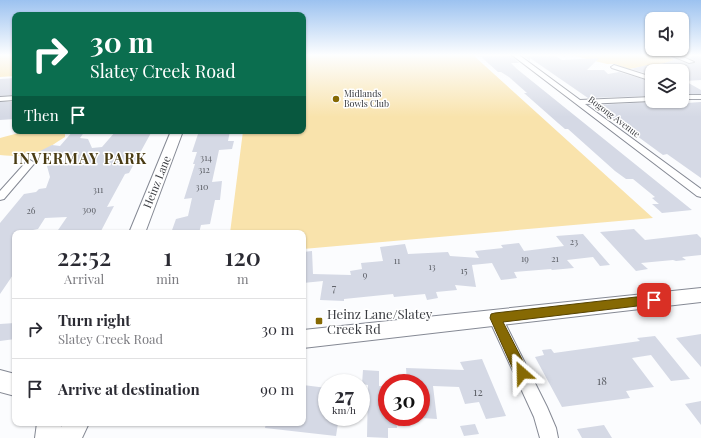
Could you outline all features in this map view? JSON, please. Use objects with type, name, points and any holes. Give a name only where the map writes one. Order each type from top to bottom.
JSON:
[{"type":"street","name":"Bogong Avenue","points":[[543,75],[701,194]]},
{"type":"street","points":[[689,96],[701,97]]},
{"type":"street","points":[[0,99],[12,98]]},
{"type":"street","points":[[579,102],[645,99]]},
{"type":"street","name":"Heinz Lane","points":[[138,230],[176,134]]},
{"type":"street","points":[[0,197],[30,162]]},
{"type":"street","points":[[306,339],[701,294]]},
{"type":"street","points":[[495,318],[541,413],[549,438]]},
{"type":"street","points":[[0,376],[12,374]]},
{"type":"street","points":[[0,381],[12,384]]},
{"type":"street","points":[[47,438],[49,426]]},
{"type":"street","points":[[68,438],[75,426]]},
{"type":"shaded area","points":[[0,75],[12,75],[12,76],[0,77]]},
{"type":"shaded area","points":[[306,75],[496,75],[653,218],[306,249],[306,230],[230,230],[243,134],[306,134]]},
{"type":"shaded area","points":[[15,134],[65,134],[65,137],[48,148],[35,154],[21,156],[0,155],[0,138]]},
{"type":"building","points":[[507,75],[525,75],[692,210],[662,213],[652,204],[659,204],[652,198],[655,197],[633,179],[626,179],[615,171],[568,129],[565,129],[524,93],[527,93]]},
{"type":"building","points":[[555,75],[630,75],[645,80],[645,96],[588,98]]},
{"type":"building","points":[[689,75],[701,75],[701,80],[689,81]]},
{"type":"building","points":[[12,78],[12,95],[0,96],[0,79]]},
{"type":"building","points":[[689,83],[701,90],[701,94],[690,94]]},
{"type":"building","points":[[0,102],[12,102],[12,119],[0,120]]},
{"type":"building","points":[[645,102],[645,108],[689,108],[689,103],[701,102],[701,178],[667,154],[663,155],[600,110],[604,110],[597,105]]},
{"type":"building","points":[[70,134],[83,134],[80,138],[88,139],[92,148],[102,147],[113,134],[150,134],[129,173],[125,174],[107,207],[114,206],[102,230],[58,230],[67,217],[45,218],[38,229],[12,230],[12,276],[0,294],[0,223],[24,194],[36,192],[39,189],[46,188],[50,177],[47,166],[78,157],[40,151],[52,145],[60,146]]},
{"type":"building","points":[[198,134],[229,134],[228,141],[234,141],[232,149],[219,150],[212,182],[222,181],[220,200],[215,200],[210,224],[201,225],[200,230],[172,230],[176,219],[188,216],[192,198],[184,199],[195,164],[193,164],[197,152],[192,152]]},
{"type":"building","points":[[634,229],[645,240],[697,234],[701,238],[701,255],[682,257],[686,260],[641,263],[648,269],[636,271],[600,232]]},
{"type":"building","points":[[583,234],[610,265],[600,266],[593,257],[567,260],[574,268],[514,272],[517,278],[501,280],[492,263],[472,265],[476,287],[455,285],[457,290],[436,292],[438,298],[427,300],[425,294],[394,297],[393,294],[344,299],[344,301],[320,300],[323,281],[306,283],[306,252],[312,251],[313,274],[351,275],[350,271],[362,269],[361,263],[383,261],[380,247],[405,244],[408,254],[448,252],[450,256],[479,258],[475,251],[503,248],[501,245],[519,243],[524,251],[564,246],[556,236]]},
{"type":"building","points":[[12,323],[12,339],[0,341],[0,324]]},
{"type":"building","points":[[701,334],[701,367],[676,338]]},
{"type":"building","points":[[655,336],[690,379],[671,381],[651,355],[632,358],[654,387],[626,391],[630,398],[562,407],[535,357],[544,355],[542,350],[551,349],[554,353],[640,341],[637,338]]},
{"type":"building","points":[[482,359],[506,416],[486,419],[479,402],[465,404],[459,387],[433,386],[437,419],[430,419],[430,374],[406,374],[406,368],[464,370],[460,362]]},
{"type":"building","points":[[363,370],[379,371],[378,426],[397,426],[397,428],[388,428],[388,438],[367,437],[367,426],[370,426],[370,374],[363,374]]},
{"type":"building","points":[[306,385],[318,387],[318,426],[338,426],[336,436],[265,428],[265,426],[306,426]]},
{"type":"building","points":[[701,401],[701,425],[685,404]]},
{"type":"building","points":[[475,424],[479,434],[464,436],[460,426]]},
{"type":"building","points":[[604,425],[612,438],[582,438],[577,429]]},
{"type":"place","name":"Midlands Bowls Club","points":[[336,99]]},
{"type":"place","name":"Heinz Lane/Slatey Creek Rd","points":[[319,321]]},
{"type":"district","name":"INVERMAY PARK","points":[[80,159]]},
{"type":"route","points":[[522,373],[495,318],[654,300]]}]
